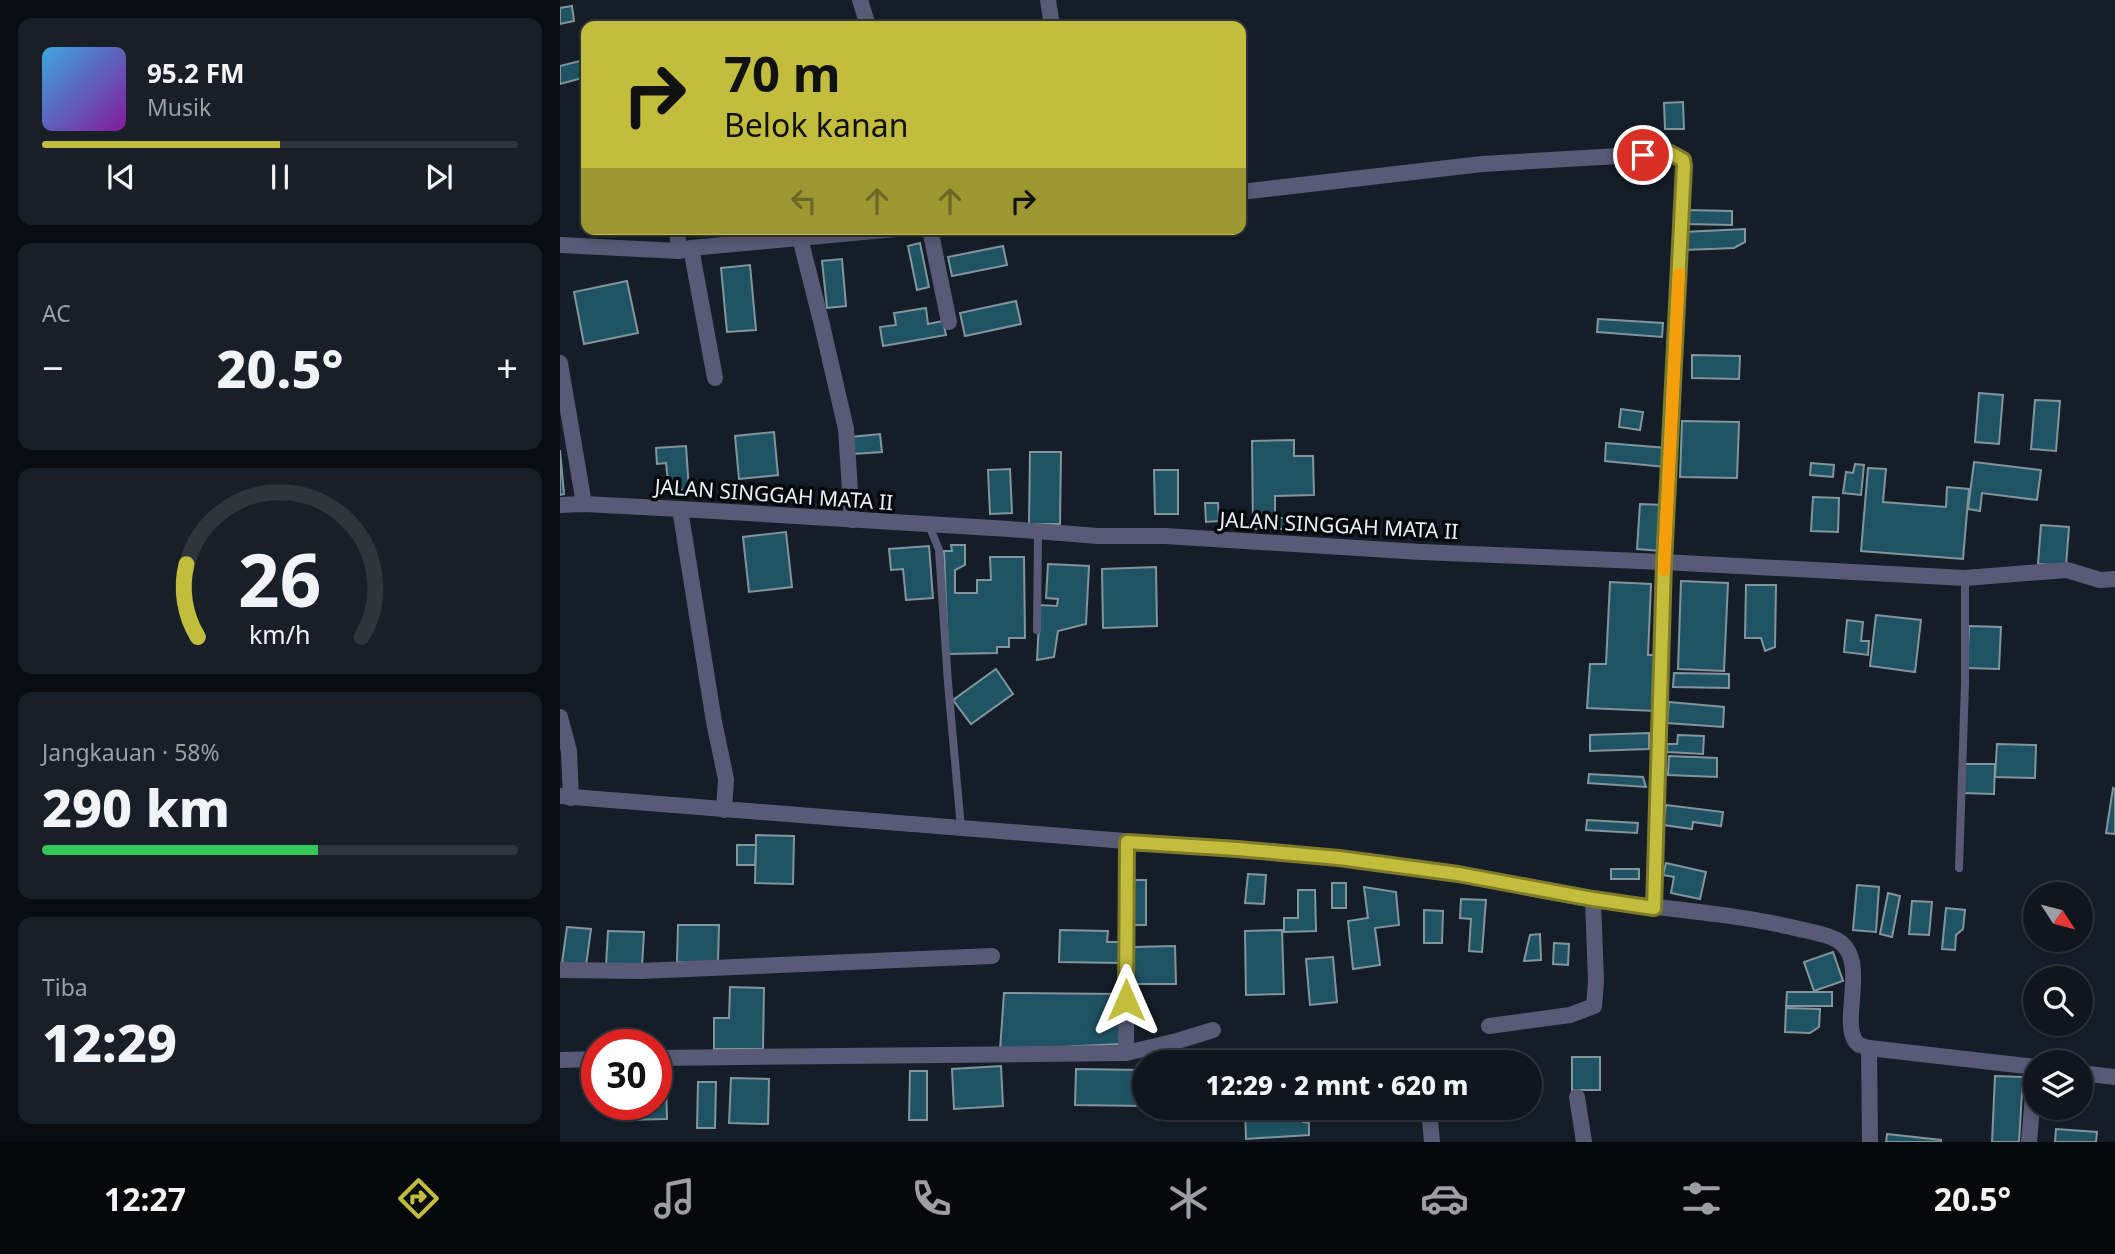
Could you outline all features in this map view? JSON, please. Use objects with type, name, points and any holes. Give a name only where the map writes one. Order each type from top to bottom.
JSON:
[{"type":"street","points":[[859,0],[866,21]]},
{"type":"street","points":[[1048,0],[1051,21]]},
{"type":"street","points":[[1246,191],[1482,164],[1670,153],[1683,160],[1664,562],[1655,898]]},
{"type":"street","points":[[679,235],[715,379]]},
{"type":"street","points":[[560,245],[685,250],[832,235]]},
{"type":"street","points":[[931,235],[949,322]]},
{"type":"street","points":[[800,238],[846,429],[852,520]]},
{"type":"street","points":[[560,363],[584,504]]},
{"type":"street","name":"JALAN SINGGAH MATA II","points":[[560,505],[680,509],[1038,533],[1165,536],[1421,552],[1965,578],[2067,570],[2108,579]]},
{"type":"street","points":[[680,509],[725,795]]},
{"type":"street","points":[[560,717],[568,785],[725,795],[961,828],[1339,858],[1458,874],[1593,899],[1655,898],[1819,934],[1838,940],[1846,948],[1852,961],[1851,1025],[1853,1037],[1859,1045],[2023,1068]]},
{"type":"street","points":[[1126,1053],[1127,842]]},
{"type":"street","points":[[1489,1026],[1570,1015],[1594,1006],[1596,982],[1593,899]]},
{"type":"street","points":[[560,970],[641,971],[992,957]]},
{"type":"street","points":[[672,1058],[1126,1053],[1213,1030]]},
{"type":"street","points":[[1869,1048],[1870,1142]]},
{"type":"street","points":[[560,1060],[581,1059]]},
{"type":"street","points":[[2093,1074],[2115,1077]]},
{"type":"street","points":[[1577,1097],[1584,1142]]},
{"type":"street","points":[[1430,1120],[1432,1142]]},
{"type":"street","points":[[2029,1142],[2031,1120]]},
{"type":"lane","points":[[929,524],[939,550],[961,828]]},
{"type":"lane","points":[[1037,630],[1038,533]]},
{"type":"lane","points":[[1959,868],[1965,683],[1965,578]]},
{"type":"building","points":[[572,6],[574,21],[560,24],[560,8]]},
{"type":"building","points":[[581,61],[581,78],[560,84],[560,66]]},
{"type":"building","points":[[1683,102],[1684,129],[1665,129],[1664,103]]},
{"type":"building","points":[[1687,210],[1732,211],[1732,225],[1686,224]]},
{"type":"building","points":[[1745,229],[1745,242],[1734,248],[1685,250],[1684,232]]},
{"type":"building","points":[[920,243],[929,287],[917,290],[908,246]]},
{"type":"building","points":[[1003,246],[1007,265],[952,276],[948,257]]},
{"type":"building","points":[[842,259],[846,306],[827,308],[822,261]]},
{"type":"building","points":[[750,265],[756,330],[727,332],[721,268]]},
{"type":"building","points":[[627,281],[638,333],[584,344],[574,292]]},
{"type":"building","points":[[1016,301],[1021,324],[965,336],[960,313]]},
{"type":"building","points":[[926,308],[928,324],[943,321],[946,335],[883,346],[880,327],[896,325],[894,313]]},
{"type":"building","points":[[1598,319],[1663,323],[1662,337],[1597,332]]},
{"type":"building","points":[[1692,355],[1740,356],[1739,379],[1692,378]]},
{"type":"building","points":[[1979,393],[2003,395],[1999,444],[1975,442]]},
{"type":"building","points":[[2035,400],[2060,401],[2056,451],[2031,449]]},
{"type":"building","points":[[1621,409],[1643,412],[1640,430],[1619,427]]},
{"type":"building","points":[[1682,421],[1739,422],[1737,478],[1680,477]]},
{"type":"building","points":[[774,432],[778,475],[739,479],[735,436]]},
{"type":"building","points":[[880,434],[882,452],[853,454],[851,437]]},
{"type":"building","points":[[1294,440],[1294,456],[1313,456],[1314,495],[1275,496],[1275,518],[1289,518],[1289,529],[1253,529],[1252,441]]},
{"type":"building","points":[[1606,443],[1667,448],[1665,467],[1605,461]]},
{"type":"building","points":[[686,446],[689,490],[669,491],[666,463],[657,464],[656,448]]},
{"type":"building","points":[[560,450],[564,494],[560,495]]},
{"type":"building","points":[[1030,452],[1061,452],[1060,524],[1029,524]]},
{"type":"building","points":[[1974,462],[2041,470],[2037,500],[1982,493],[1980,511],[1968,509]]},
{"type":"building","points":[[1811,463],[1834,465],[1833,477],[1810,475]]},
{"type":"building","points":[[1855,464],[1864,465],[1861,495],[1843,493],[1846,472],[1853,473]]},
{"type":"building","points":[[1868,468],[1886,469],[1883,502],[1946,507],[1947,487],[1969,489],[1963,559],[1861,551]]},
{"type":"building","points":[[1010,469],[1012,513],[990,514],[988,470]]},
{"type":"building","points":[[1154,470],[1178,470],[1178,514],[1155,514]]},
{"type":"building","points":[[1813,497],[1839,498],[1838,532],[1811,531]]},
{"type":"building","points":[[1205,503],[1218,503],[1219,521],[1206,522]]},
{"type":"building","points":[[1640,504],[1664,505],[1661,551],[1637,549]]},
{"type":"building","points":[[2041,525],[2069,527],[2066,566],[2038,564]]},
{"type":"building","points":[[786,532],[792,587],[749,592],[743,537]]},
{"type":"building","points":[[951,545],[965,545],[965,565],[955,570],[955,593],[977,593],[977,580],[991,580],[990,557],[1024,557],[1025,638],[1009,638],[1009,647],[997,647],[997,653],[948,654],[944,551],[952,551]]},
{"type":"building","points":[[929,546],[933,598],[906,600],[903,569],[891,570],[889,549]]},
{"type":"building","points":[[1048,564],[1089,566],[1086,624],[1058,631],[1054,657],[1037,660],[1040,605],[1057,606],[1058,599],[1046,598]]},
{"type":"building","points":[[1156,567],[1157,626],[1103,628],[1102,569]]},
{"type":"building","points":[[1681,581],[1728,583],[1724,671],[1678,669]]},
{"type":"building","points":[[1610,582],[1651,584],[1648,655],[1658,655],[1655,711],[1587,708],[1590,664],[1606,664]]},
{"type":"building","points":[[1746,585],[1776,585],[1775,647],[1765,651],[1761,638],[1745,638]]},
{"type":"building","points":[[1876,615],[1921,620],[1915,672],[1870,666]]},
{"type":"building","points":[[1847,620],[1863,622],[1861,641],[1869,641],[1868,655],[1844,652]]},
{"type":"building","points":[[1969,626],[2001,627],[1999,669],[1967,668]]},
{"type":"building","points":[[996,669],[1013,694],[971,724],[953,700]]},
{"type":"building","points":[[1674,673],[1729,674],[1729,688],[1673,687]]},
{"type":"building","points":[[1669,702],[1724,707],[1723,727],[1667,723]]},
{"type":"building","points":[[1649,733],[1649,749],[1590,751],[1590,735]]},
{"type":"building","points":[[1678,735],[1704,736],[1703,754],[1667,752],[1667,744],[1677,744]]},
{"type":"building","points":[[1997,744],[2036,745],[2035,778],[1995,777]]},
{"type":"building","points":[[1669,756],[1717,758],[1717,777],[1668,775]]},
{"type":"building","points":[[1964,764],[1995,764],[1994,794],[1963,793]]},
{"type":"building","points":[[1589,774],[1643,777],[1646,787],[1588,783]]},
{"type":"building","points":[[2113,788],[2115,789],[2115,834],[2106,833]]},
{"type":"building","points":[[1666,805],[1723,812],[1721,826],[1693,822],[1692,829],[1663,825]]},
{"type":"building","points":[[1587,820],[1638,823],[1637,833],[1586,830]]},
{"type":"building","points":[[756,835],[794,836],[793,884],[755,883]]},
{"type":"building","points":[[737,845],[756,845],[755,865],[737,865]]},
{"type":"building","points":[[1666,863],[1706,872],[1700,899],[1671,893],[1674,877],[1663,875]]},
{"type":"building","points":[[1611,869],[1639,869],[1639,879],[1611,879]]},
{"type":"building","points":[[1248,874],[1266,875],[1264,904],[1245,903]]},
{"type":"building","points":[[1128,880],[1146,880],[1146,925],[1128,925]]},
{"type":"building","points":[[1332,883],[1346,883],[1346,908],[1332,908]]},
{"type":"building","points":[[1857,885],[1879,887],[1876,932],[1853,930]]},
{"type":"building","points":[[1364,887],[1396,892],[1399,925],[1375,928],[1380,965],[1353,969],[1348,921],[1368,918]]},
{"type":"building","points":[[1298,890],[1315,890],[1316,931],[1284,932],[1284,918],[1298,918]]},
{"type":"building","points":[[1888,893],[1900,896],[1892,937],[1880,934]]},
{"type":"building","points":[[1461,899],[1486,900],[1482,952],[1469,951],[1471,919],[1460,918]]},
{"type":"building","points":[[1912,901],[1932,902],[1929,935],[1909,934]]},
{"type":"building","points":[[1946,908],[1965,910],[1963,929],[1956,935],[1955,950],[1942,949]]},
{"type":"building","points":[[1424,910],[1443,911],[1442,943],[1424,943]]},
{"type":"building","points":[[678,925],[719,925],[718,962],[677,962]]},
{"type":"building","points":[[567,927],[591,929],[586,966],[562,963]]},
{"type":"building","points":[[1060,930],[1108,931],[1107,942],[1119,942],[1119,963],[1059,962]]},
{"type":"building","points":[[1282,930],[1284,994],[1246,995],[1245,931]]},
{"type":"building","points":[[608,931],[644,932],[642,967],[606,965]]},
{"type":"building","points":[[1540,934],[1541,960],[1524,961],[1530,935]]},
{"type":"building","points":[[1554,943],[1569,944],[1568,965],[1553,964]]},
{"type":"building","points":[[1175,946],[1176,984],[1133,984],[1133,947]]},
{"type":"building","points":[[1833,952],[1843,981],[1814,991],[1804,962]]},
{"type":"building","points":[[1333,957],[1337,1002],[1310,1005],[1306,959]]},
{"type":"building","points":[[730,987],[764,988],[763,1049],[714,1049],[714,1018],[729,1018]]},
{"type":"building","points":[[1787,992],[1832,992],[1832,1006],[1786,1006]]},
{"type":"building","points":[[1004,993],[1120,994],[1120,1044],[1000,1050]]},
{"type":"building","points":[[1786,1008],[1820,1009],[1819,1027],[1810,1033],[1785,1032]]},
{"type":"building","points":[[1572,1057],[1600,1057],[1600,1090],[1572,1090]]},
{"type":"building","points":[[1001,1066],[1003,1106],[954,1109],[952,1069]]},
{"type":"building","points":[[1076,1069],[1132,1070],[1132,1106],[1075,1105]]},
{"type":"building","points":[[910,1071],[927,1071],[927,1120],[909,1120]]},
{"type":"building","points":[[1995,1076],[2023,1077],[2019,1142],[1992,1142]]},
{"type":"building","points":[[731,1078],[769,1079],[768,1124],[729,1123]]},
{"type":"building","points":[[698,1082],[716,1082],[715,1128],[697,1128]]},
{"type":"building","points":[[1245,1120],[1303,1120],[1309,1123],[1309,1135],[1246,1139]]},
{"type":"building","points":[[2056,1129],[2097,1132],[2096,1142],[2055,1142]]},
{"type":"building","points":[[1887,1134],[1941,1140],[1941,1142],[1886,1142]]},
{"type":"slow traffic","points":[[1664,570],[1679,274]]},
{"type":"route","points":[[1126,1000],[1127,842],[1339,858],[1458,874],[1654,908],[1664,562],[1684,166],[1683,160],[1670,153],[1643,155]]}]
